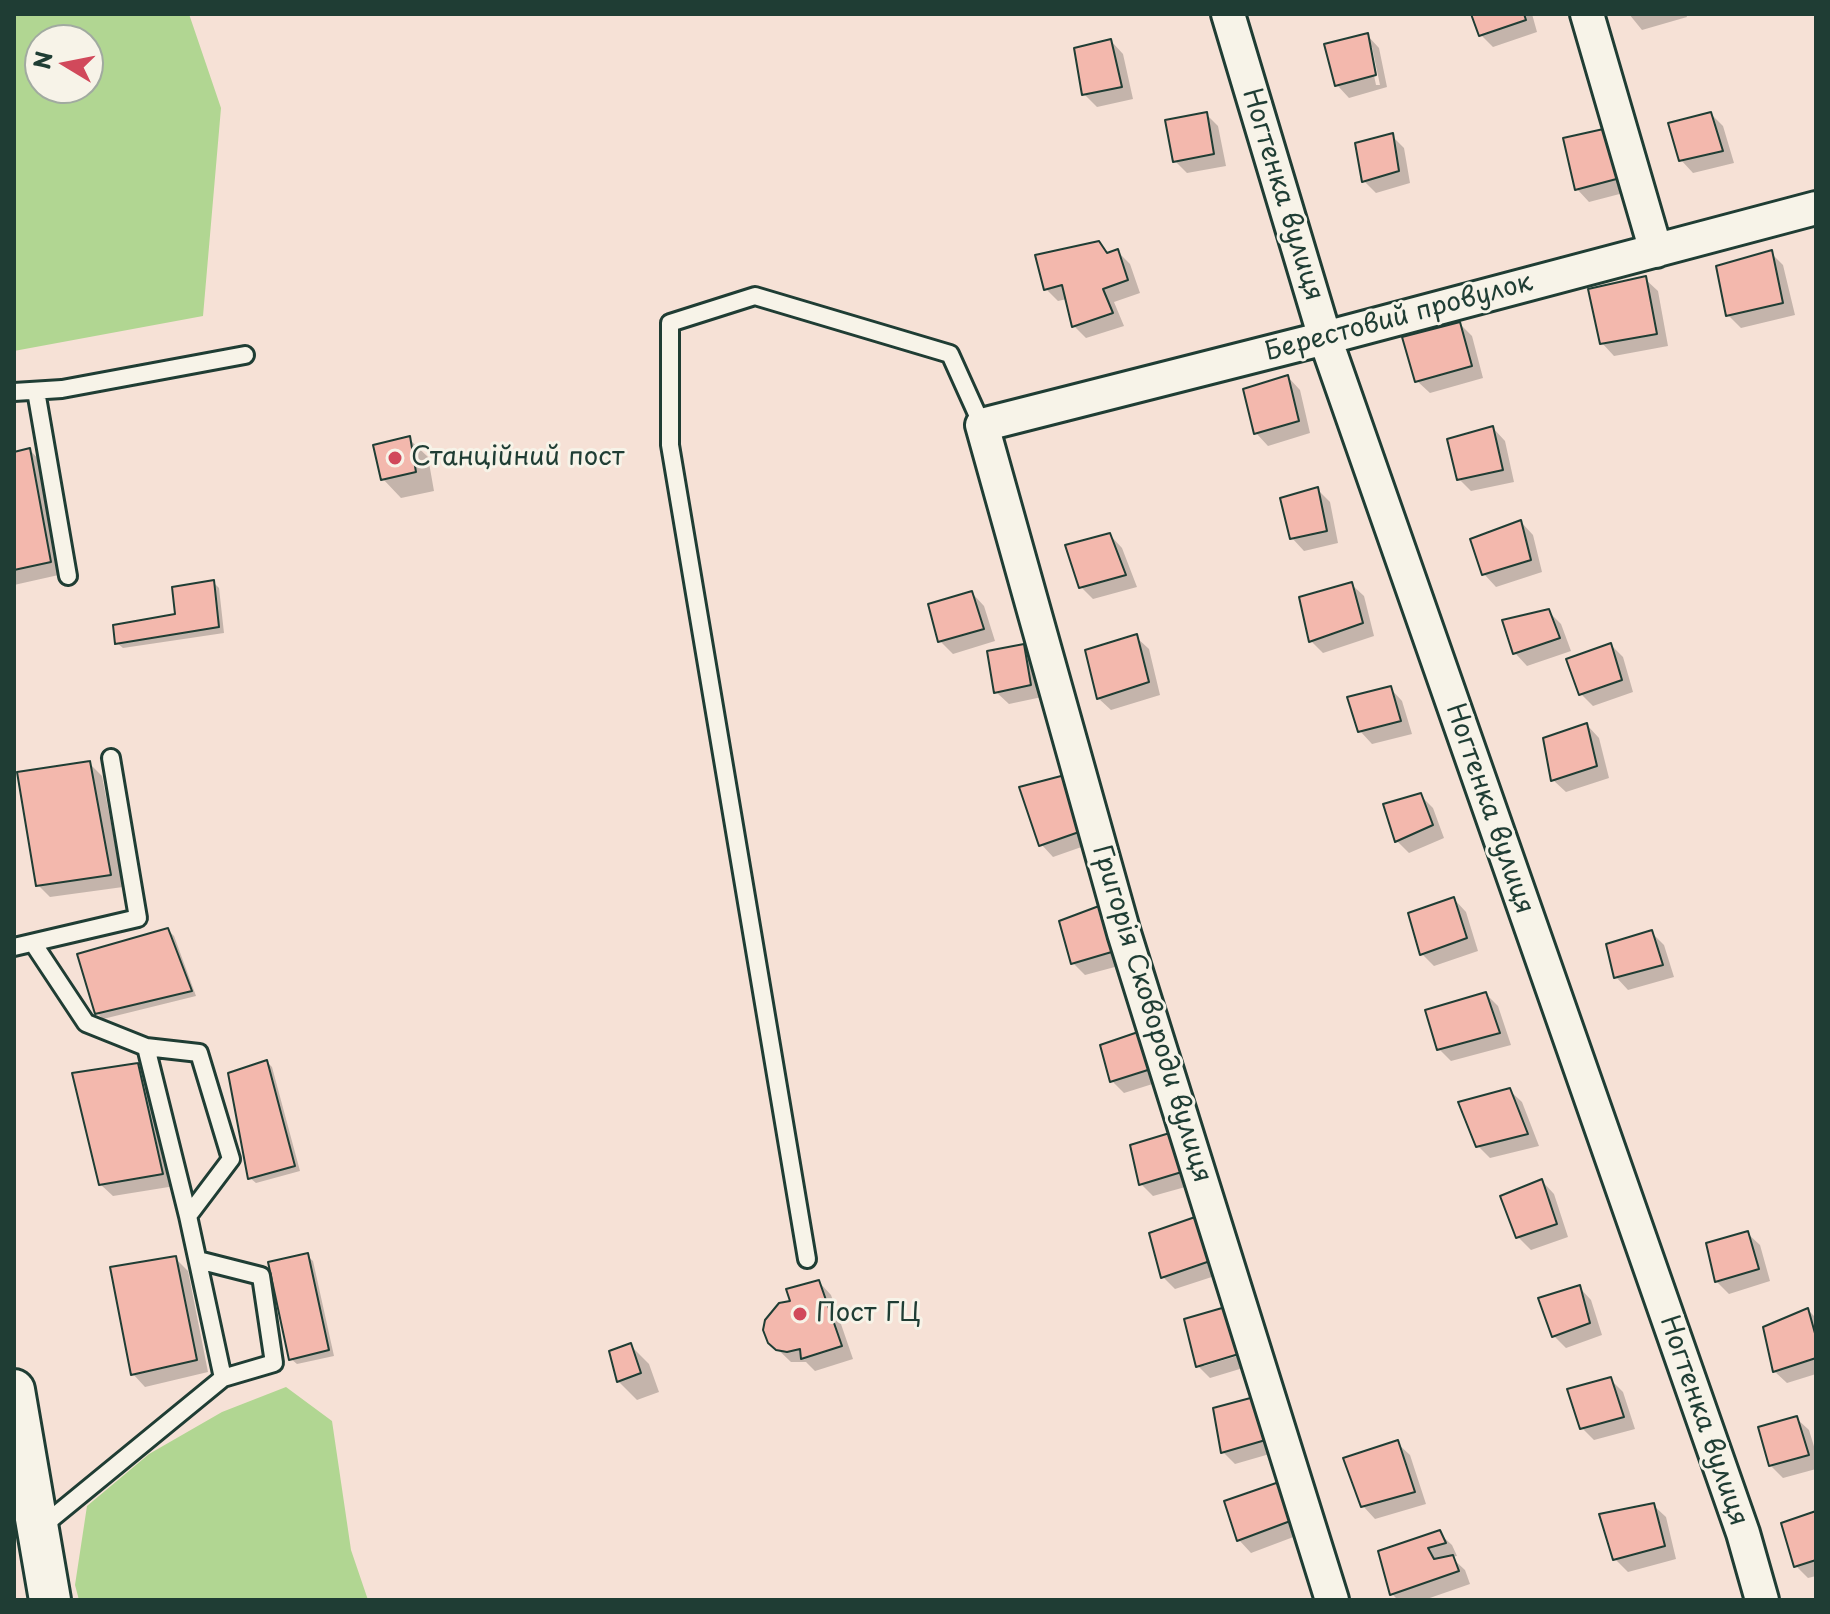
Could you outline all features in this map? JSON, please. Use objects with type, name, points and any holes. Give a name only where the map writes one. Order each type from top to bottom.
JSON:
[{"type":"street","name":"Ногтенка вулиця","points":[[1228,14],[1325,338],[1738,1518],[1762,1600]]},
{"type":"street","points":[[1587,14],[1656,251]]},
{"type":"street","name":"Берестовий провулок","points":[[982,425],[1816,208]]},
{"type":"street","name":"Григорія Сковороди вулиця","points":[[982,425],[1124,933],[1332,1600]]},
{"type":"street","points":[[14,1390],[50,1600]]},
{"type":"lane","points":[[807,1259],[670,445],[670,323],[755,296],[950,354],[982,425]]},
{"type":"lane","points":[[14,392],[62,389],[245,355]]},
{"type":"lane","points":[[36,391],[68,576]]},
{"type":"lane","points":[[14,947],[138,918],[111,758]]},
{"type":"lane","points":[[33,943],[86,1023],[146,1047],[199,1053],[231,1159],[188,1216]]},
{"type":"lane","points":[[146,1047],[188,1216],[223,1378]]},
{"type":"lane","points":[[37,1531],[223,1378],[274,1363],[261,1276],[198,1260]]},
{"type":"green space","points":[[14,14],[189,14],[221,108],[203,316],[14,351]]},
{"type":"green space","points":[[286,1387],[332,1421],[351,1550],[368,1600],[79,1600],[75,1585],[87,1506],[149,1454],[222,1412]]},
{"type":"building","points":[[1471,14],[1524,14],[1526,20],[1479,36]]},
{"type":"building","points":[[1368,33],[1376,75],[1335,86],[1324,44]]},
{"type":"building","points":[[1111,39],[1122,87],[1082,95],[1074,48]]},
{"type":"building","points":[[1207,112],[1214,154],[1173,162],[1165,120]]},
{"type":"building","points":[[1711,112],[1723,151],[1679,161],[1668,123]]},
{"type":"building","points":[[1608,128],[1624,177],[1575,190],[1563,138]]},
{"type":"building","points":[[1393,133],[1399,171],[1362,182],[1355,143]]},
{"type":"building","points":[[1099,241],[1107,253],[1118,249],[1128,280],[1103,289],[1113,313],[1072,327],[1062,285],[1044,290],[1035,255]]},
{"type":"building","points":[[1772,250],[1783,303],[1726,316],[1716,266]]},
{"type":"building","points":[[1646,276],[1657,334],[1600,344],[1588,289]]},
{"type":"building","points":[[1460,322],[1472,366],[1415,382],[1402,337]]},
{"type":"building","points":[[1288,375],[1299,421],[1254,434],[1243,389]]},
{"type":"building","points":[[1493,426],[1503,470],[1457,480],[1447,439]]},
{"type":"building","name":"Станційний пост","points":[[410,436],[416,472],[381,480],[373,445]]},
{"type":"building","points":[[30,448],[51,562],[14,570],[14,452]]},
{"type":"building","points":[[1318,487],[1327,531],[1290,539],[1280,498]]},
{"type":"building","points":[[1521,520],[1531,560],[1482,575],[1470,539]]},
{"type":"building","points":[[1110,533],[1126,575],[1079,588],[1065,545]]},
{"type":"building","points":[[214,580],[219,627],[115,644],[113,625],[175,614],[172,587]]},
{"type":"building","points":[[1352,582],[1363,623],[1309,642],[1299,597]]},
{"type":"building","points":[[972,591],[984,629],[938,642],[928,604]]},
{"type":"building","points":[[1549,609],[1560,638],[1513,654],[1502,620]]},
{"type":"building","points":[[1137,634],[1149,682],[1097,699],[1085,650]]},
{"type":"building","points":[[1611,643],[1622,680],[1579,695],[1566,659]]},
{"type":"building","points":[[1024,644],[1031,685],[994,693],[987,651]]},
{"type":"building","points":[[1391,686],[1401,721],[1358,732],[1347,697]]},
{"type":"building","points":[[1587,723],[1597,766],[1551,781],[1543,738]]},
{"type":"building","points":[[90,761],[111,875],[36,886],[17,772]]},
{"type":"building","points":[[1065,775],[1079,832],[1039,846],[1019,787]]},
{"type":"building","points":[[1421,793],[1433,825],[1395,842],[1383,804]]},
{"type":"building","points":[[1454,897],[1467,938],[1420,955],[1408,913]]},
{"type":"building","points":[[1099,906],[1115,951],[1071,964],[1059,921]]},
{"type":"building","points":[[168,928],[192,991],[95,1014],[77,954]]},
{"type":"building","points":[[1652,930],[1663,965],[1614,978],[1606,944]]},
{"type":"building","points":[[1486,992],[1500,1033],[1437,1050],[1425,1010]]},
{"type":"building","points":[[1141,1031],[1151,1069],[1110,1082],[1100,1045]]},
{"type":"building","points":[[267,1060],[295,1166],[248,1179],[228,1073]]},
{"type":"building","points":[[138,1063],[163,1174],[99,1185],[72,1073]]},
{"type":"building","points":[[1510,1088],[1528,1134],[1476,1147],[1458,1102]]},
{"type":"building","points":[[1173,1132],[1185,1171],[1139,1185],[1130,1145]]},
{"type":"building","points":[[1542,1179],[1557,1224],[1516,1238],[1500,1196]]},
{"type":"building","points":[[1198,1216],[1213,1260],[1161,1278],[1149,1233]]},
{"type":"building","points":[[1748,1231],[1759,1269],[1715,1282],[1706,1243]]},
{"type":"building","points":[[308,1253],[329,1350],[289,1360],[268,1262]]},
{"type":"building","points":[[176,1256],[197,1360],[131,1375],[110,1267]]},
{"type":"building","name":"Пост ГЦ","points":[[819,1280],[842,1346],[801,1359],[800,1349],[787,1352],[776,1350],[768,1343],[763,1330],[765,1320],[779,1303],[790,1301],[786,1289]]},
{"type":"building","points":[[1580,1285],[1590,1323],[1552,1337],[1538,1298]]},
{"type":"building","points":[[1229,1306],[1242,1353],[1196,1367],[1184,1319]]},
{"type":"building","points":[[1808,1308],[1816,1337],[1816,1358],[1773,1372],[1763,1327]]},
{"type":"building","points":[[631,1343],[641,1373],[617,1382],[609,1351]]},
{"type":"building","points":[[1611,1377],[1624,1417],[1580,1429],[1567,1389]]},
{"type":"building","points":[[1258,1396],[1269,1439],[1221,1453],[1213,1408]]},
{"type":"building","points":[[1797,1416],[1809,1455],[1769,1466],[1758,1427]]},
{"type":"building","points":[[1398,1440],[1415,1492],[1361,1507],[1343,1458]]},
{"type":"building","points":[[1282,1481],[1293,1520],[1237,1541],[1224,1501]]},
{"type":"building","points":[[1654,1503],[1665,1546],[1613,1560],[1599,1514]]},
{"type":"building","points":[[1816,1511],[1816,1560],[1794,1567],[1781,1523]]},
{"type":"building","points":[[1440,1530],[1446,1543],[1428,1548],[1434,1559],[1453,1555],[1459,1571],[1390,1595],[1378,1551]]},
{"type":"place","name":"Станційний пост","points":[[395,458]]},
{"type":"place","name":"Пост ГЦ","points":[[800,1314]]}]
